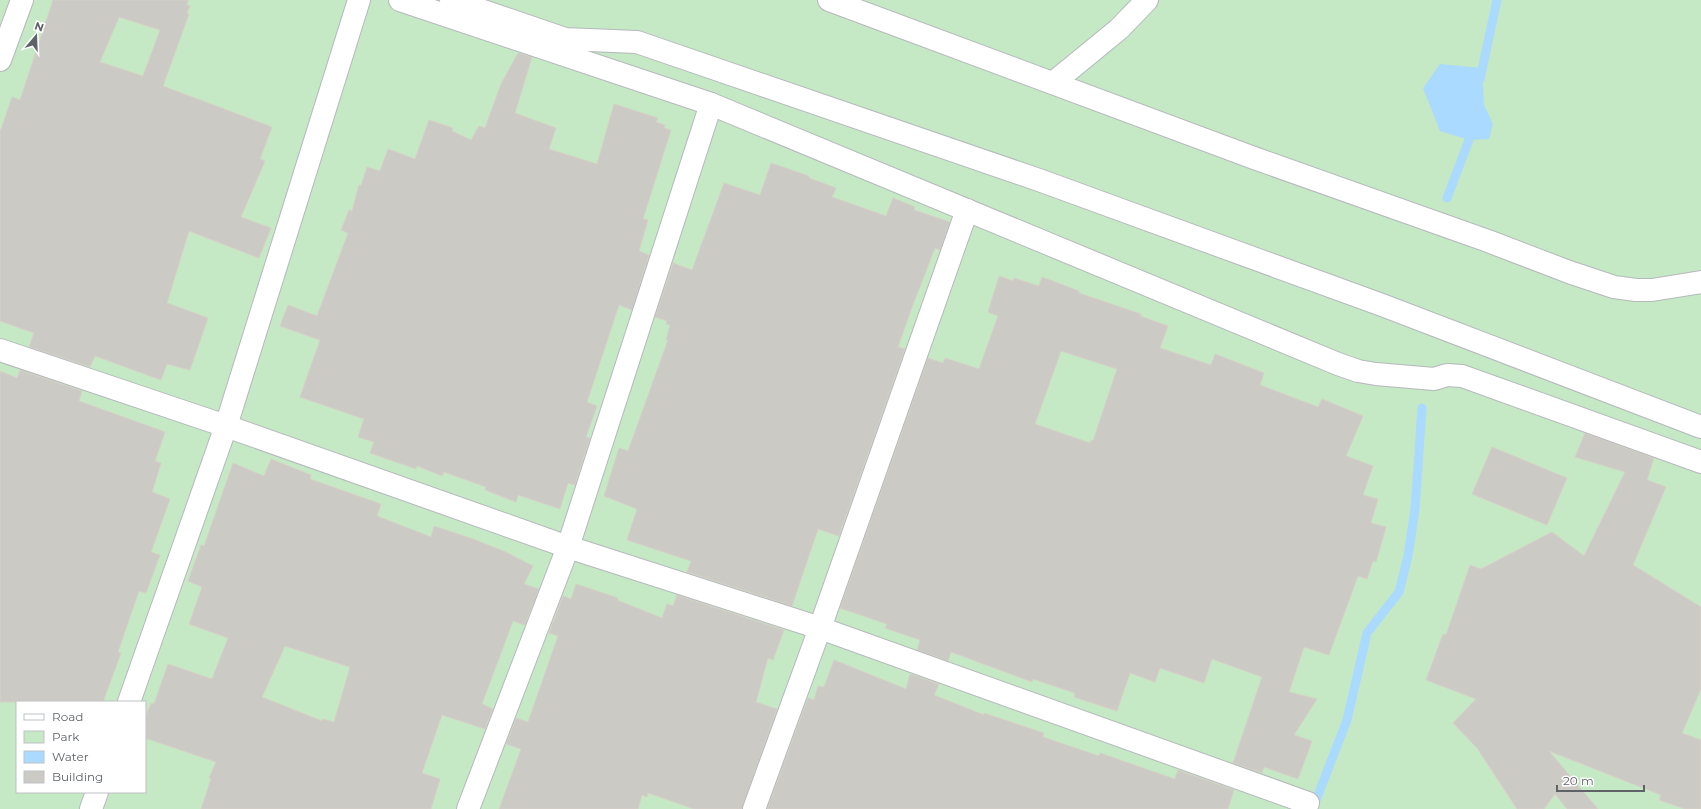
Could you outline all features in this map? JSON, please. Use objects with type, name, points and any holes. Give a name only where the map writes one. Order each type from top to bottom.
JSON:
[{"type":"street","points":[[0,60],[22,0]]},
{"type":"street","points":[[129,701],[226,426],[359,0]]},
{"type":"street","points":[[400,0],[712,104],[1338,364],[1358,371],[1376,374],[1434,379],[1448,375],[1462,376],[1701,462]]},
{"type":"street","points":[[451,0],[565,39],[636,42],[652,47],[1062,188],[1382,305],[1701,427]]},
{"type":"street","points":[[829,0],[1254,158],[1614,287],[1636,290],[1652,290],[1701,282]]},
{"type":"street","points":[[1053,83],[1119,29],[1147,0]]},
{"type":"street","points":[[468,809],[568,547],[712,104]]},
{"type":"street","points":[[754,809],[820,628],[967,210]]},
{"type":"street","points":[[0,350],[226,426],[568,547],[820,628],[1308,802]]},
{"type":"street","points":[[91,809],[97,793]]},
{"type":"green space","points":[[0,0],[1701,0],[1701,809],[0,809]]},
{"type":"water","points":[[1440,64],[1482,68],[1484,105],[1493,124],[1489,139],[1469,140],[1440,131],[1423,88]]},
{"type":"building","points":[[53,0],[188,0],[187,5],[190,6],[187,13],[189,14],[163,86],[272,127],[260,159],[265,161],[241,217],[271,228],[259,258],[189,231],[167,303],[208,318],[190,370],[167,364],[161,380],[95,356],[90,367],[29,347],[34,333],[0,321],[0,132],[12,97],[20,100]],"holes":[[[119,17],[160,30],[143,76],[100,62]]]},
{"type":"building","points":[[518,53],[532,57],[515,113],[556,128],[549,149],[597,164],[614,104],[658,118],[656,122],[665,125],[664,128],[671,130],[643,219],[648,220],[639,251],[649,255],[632,310],[619,305],[587,402],[597,406],[586,437],[590,438],[575,485],[568,483],[560,509],[518,495],[516,502],[485,490],[486,487],[444,472],[442,476],[417,466],[416,469],[370,453],[374,442],[358,437],[364,419],[300,397],[320,340],[280,326],[288,305],[317,316],[348,233],[341,230],[349,210],[352,211],[359,185],[361,186],[367,167],[380,171],[388,149],[415,159],[429,120],[453,128],[452,131],[471,140],[479,126],[485,128],[501,84]]},
{"type":"building","points":[[771,163],[809,176],[809,178],[836,188],[832,197],[886,216],[893,198],[915,207],[914,210],[950,222],[940,250],[935,248],[911,310],[898,347],[905,349],[839,536],[818,529],[792,606],[687,572],[691,561],[627,540],[637,509],[604,496],[619,448],[628,451],[668,340],[666,340],[670,325],[666,324],[667,321],[655,317],[673,263],[692,270],[724,183],[760,195]]},
{"type":"building","points":[[999,276],[1013,281],[1014,278],[1039,286],[1042,277],[1079,291],[1079,293],[1141,314],[1140,316],[1168,326],[1160,348],[1211,365],[1215,354],[1264,373],[1260,385],[1318,407],[1322,399],[1363,416],[1346,456],[1373,466],[1363,495],[1378,499],[1371,523],[1386,527],[1376,562],[1373,561],[1367,579],[1358,576],[1329,655],[1304,647],[1289,692],[1317,699],[1294,735],[1312,741],[1298,779],[1264,767],[1262,773],[1233,763],[1262,677],[1212,659],[1204,683],[1160,668],[1155,682],[1130,673],[1117,711],[1074,697],[1075,693],[1033,679],[1032,682],[951,652],[948,661],[917,650],[920,640],[885,628],[887,624],[840,608],[928,358],[943,363],[945,358],[979,369],[998,316],[988,312]],"holes":[[[1061,351],[1117,369],[1093,441],[1091,440],[1090,443],[1035,424]]]},
{"type":"building","points":[[20,370],[82,391],[79,401],[165,432],[155,461],[161,463],[152,492],[170,499],[151,552],[160,555],[146,593],[139,591],[118,652],[121,653],[103,701],[0,702],[0,371],[17,378]]},
{"type":"building","points":[[1585,433],[1654,458],[1647,480],[1666,487],[1633,565],[1701,607],[1701,689],[1682,733],[1701,740],[1701,809],[1685,809],[1659,800],[1661,795],[1549,751],[1598,809],[1567,809],[1555,794],[1544,809],[1517,809],[1477,748],[1453,723],[1476,699],[1426,680],[1443,634],[1446,635],[1470,565],[1481,569],[1552,532],[1584,556],[1625,472],[1575,457]]},
{"type":"building","points":[[1492,447],[1567,478],[1547,525],[1472,494]]},
{"type":"building","points":[[271,459],[311,475],[310,479],[381,504],[377,516],[431,537],[434,526],[506,552],[533,566],[524,584],[539,589],[525,625],[513,621],[482,704],[493,709],[485,729],[442,715],[422,773],[440,779],[431,809],[201,809],[211,779],[209,778],[216,762],[146,738],[146,716],[151,703],[154,704],[168,664],[212,679],[228,638],[189,624],[202,587],[188,581],[201,545],[204,546],[233,463],[264,476]],"holes":[[[285,646],[350,667],[334,722],[323,719],[322,721],[262,697]]]},
{"type":"building","points":[[576,584],[618,598],[617,600],[662,618],[667,604],[673,606],[677,595],[784,630],[773,660],[768,658],[756,702],[777,709],[742,809],[694,809],[648,793],[647,797],[642,795],[638,809],[499,809],[521,749],[506,744],[516,718],[528,722],[558,636],[549,633],[563,596],[571,599]]},
{"type":"building","points":[[834,660],[906,689],[910,674],[939,684],[934,695],[984,715],[984,713],[1044,733],[1043,737],[1099,756],[1100,753],[1175,779],[1178,770],[1234,790],[1228,809],[767,809],[808,698],[814,700],[818,686],[824,687]]},
{"type":"waterway","points":[[1480,79],[1497,0]]},
{"type":"waterway","points":[[1447,198],[1469,140],[1471,129]]},
{"type":"waterway","points":[[1313,808],[1347,720],[1367,633],[1399,592],[1408,556],[1415,509],[1422,408]]}]
